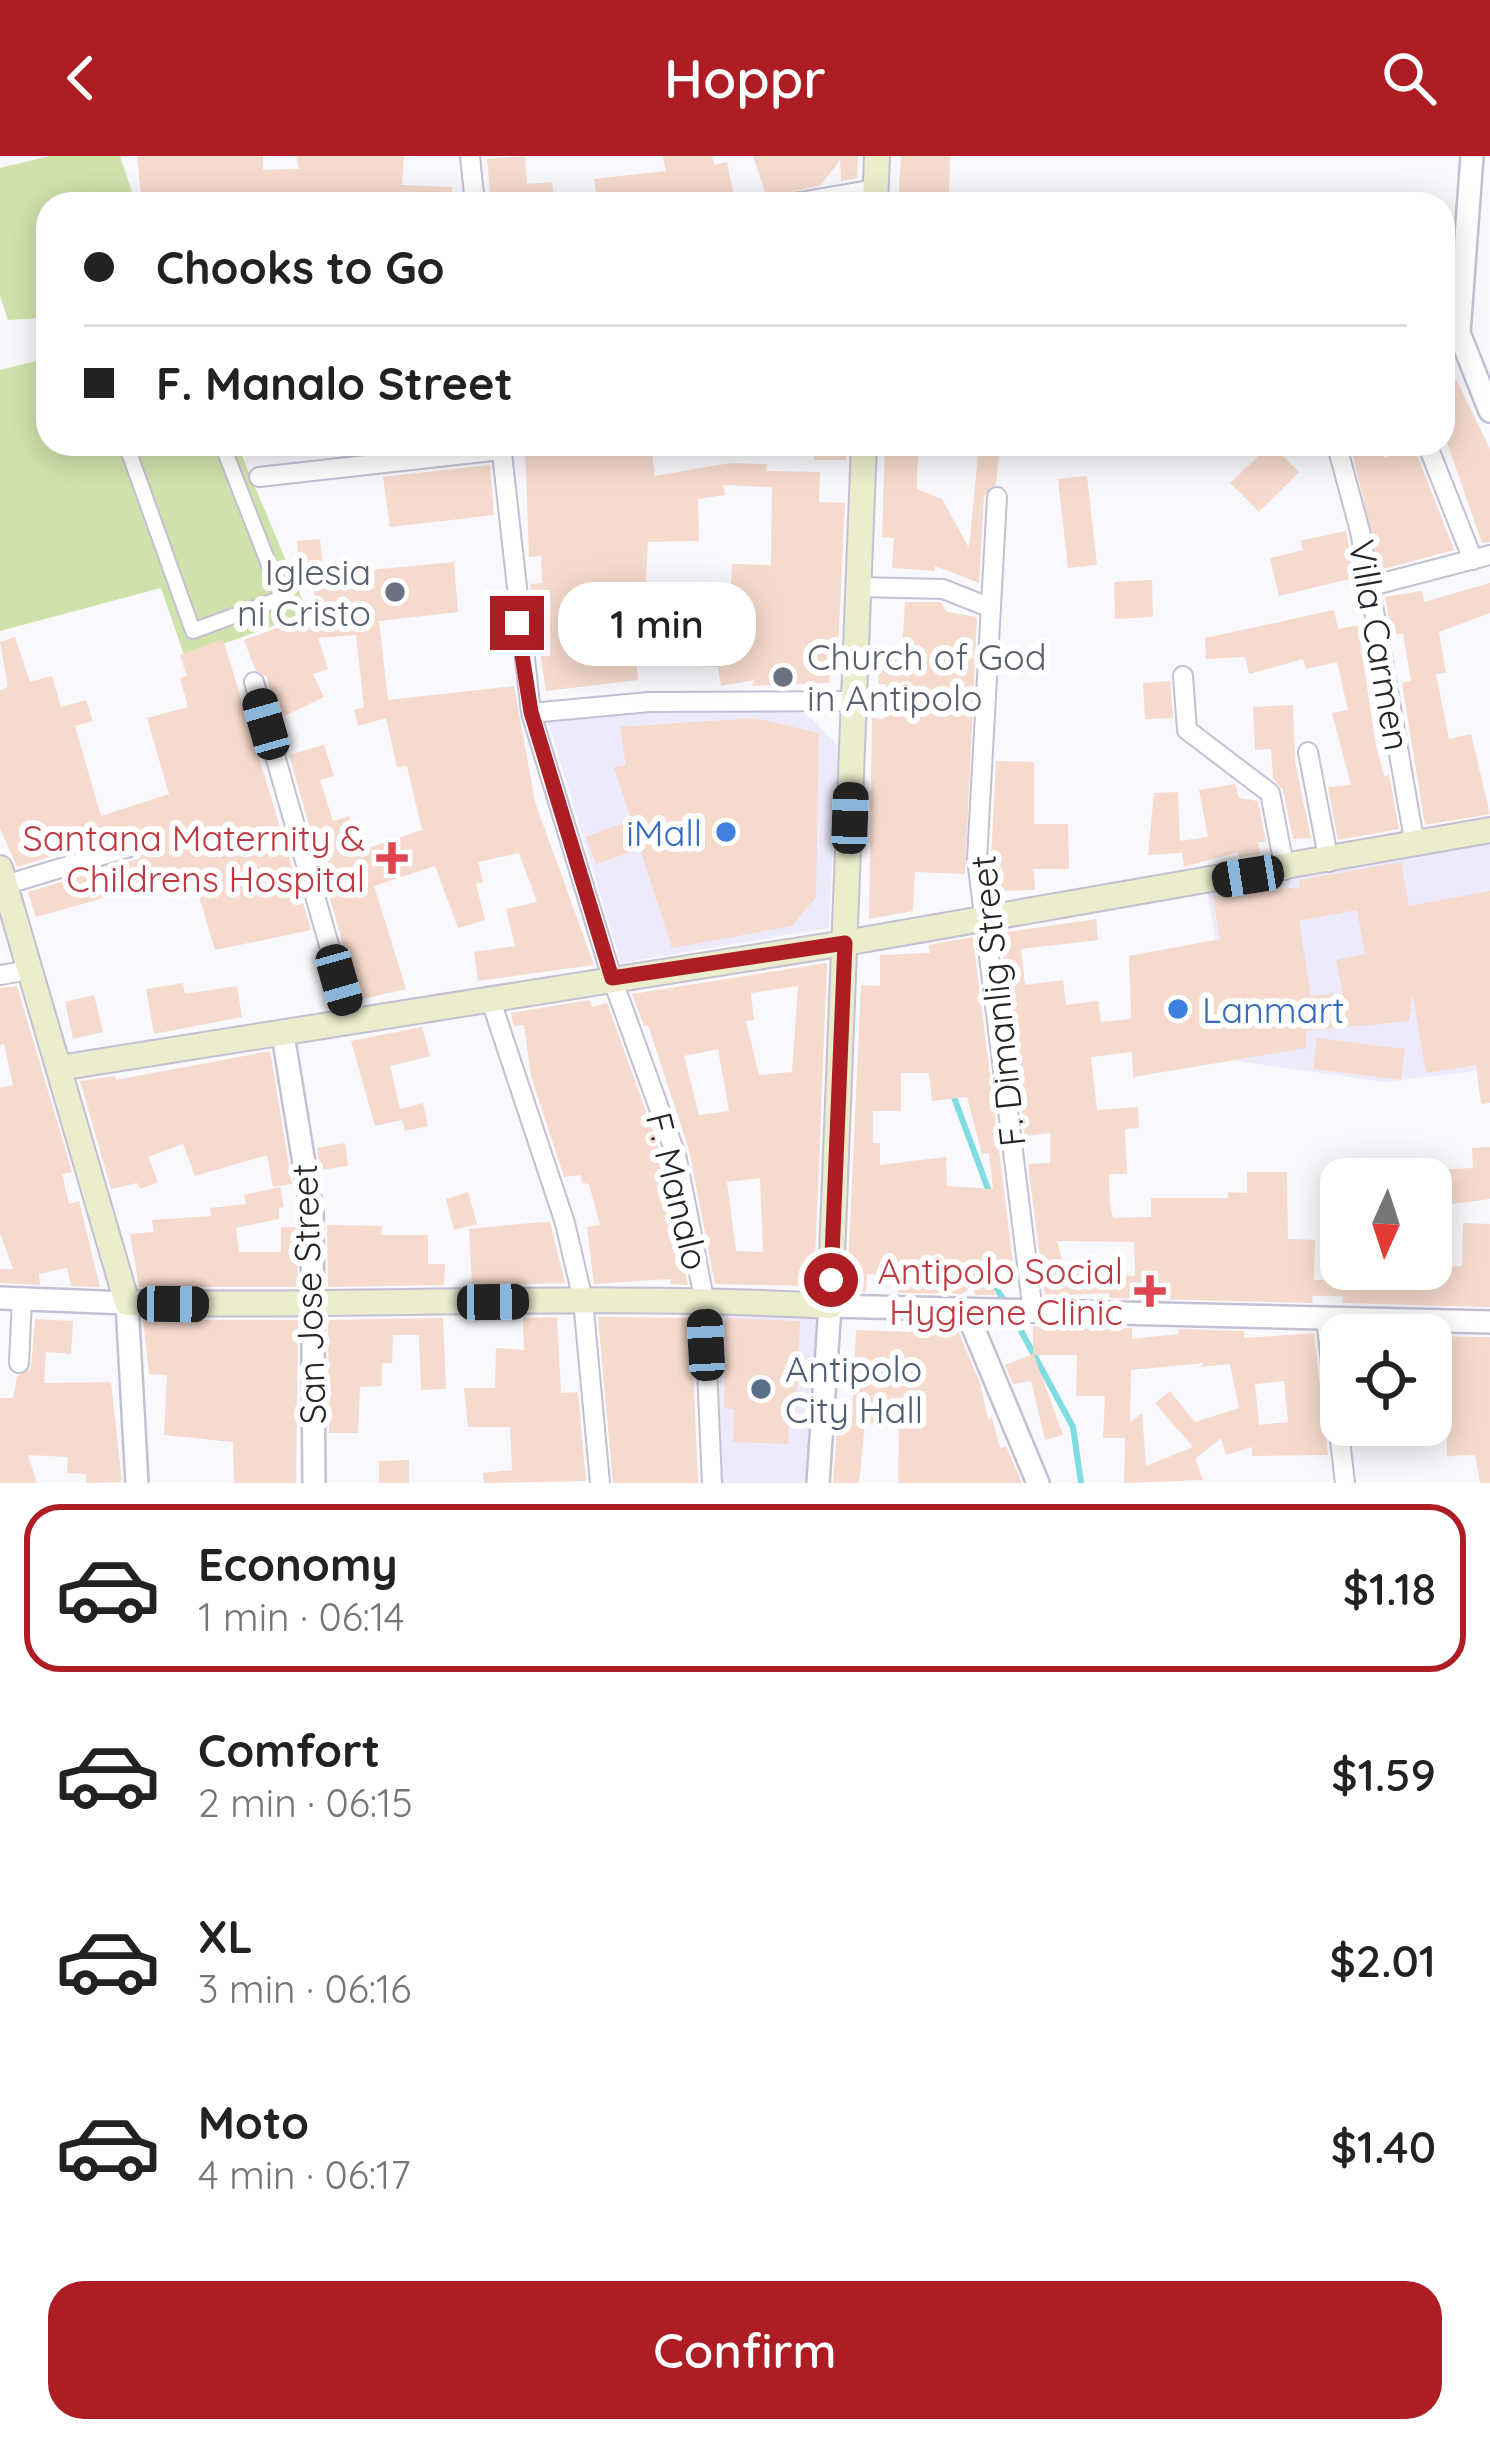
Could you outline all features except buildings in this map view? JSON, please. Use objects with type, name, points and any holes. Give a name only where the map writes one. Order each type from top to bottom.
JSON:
[{"type":"main road","points":[[875,192],[877,156]]},
{"type":"main road","points":[[3,877],[127,1304],[313,1306],[704,1299],[830,1306],[863,456]]},
{"type":"main road","points":[[58,1068],[1286,870],[1490,830]]},
{"type":"street","points":[[470,156],[474,192]]},
{"type":"street","points":[[1472,156],[1459,333],[1490,411]]},
{"type":"street","points":[[130,456],[193,631],[282,598],[227,456]]},
{"type":"street","points":[[259,477],[428,456]]},
{"type":"street","name":"F. Manalo","points":[[502,456],[531,712],[612,978],[676,1155],[704,1299],[712,1483]]},
{"type":"street","name":"Villa Carmen","points":[[1339,456],[1371,586],[1415,845]]},
{"type":"street","points":[[1371,586],[1482,558],[1433,456]]},
{"type":"street","name":"F. Dimanlig Street","points":[[997,497],[977,859],[1033,1313]]},
{"type":"street","points":[[858,586],[943,589],[991,608]]},
{"type":"street","points":[[1183,676],[1187,730],[1270,793],[1286,870]]},
{"type":"street","points":[[254,682],[351,1022]]},
{"type":"street","points":[[531,712],[649,702],[854,701]]},
{"type":"street","points":[[1308,752],[1329,862]]},
{"type":"street","points":[[3,877],[136,845]]},
{"type":"street","points":[[0,975],[30,970]]},
{"type":"street","points":[[491,1001],[554,1175],[583,1300],[601,1483]]},
{"type":"street","name":"San Jose Street","points":[[283,1035],[312,1213],[314,1483]]},
{"type":"street","points":[[19,1363],[11,1298],[127,1304],[137,1483]]},
{"type":"street","points":[[818,1483],[830,1306],[1320,1319]]},
{"type":"street","points":[[967,1313],[1038,1483]]},
{"type":"street","points":[[1452,1321],[1490,1322]]},
{"type":"street","points":[[1341,1446],[1345,1483]]},
{"type":"shaded area","name":"iMall","points":[[651,709],[806,713],[838,746],[829,928],[621,963],[548,721]]},
{"type":"shaded area","points":[[1490,838],[1490,1069],[1385,1082],[1236,1061],[1207,890]]},
{"type":"shaded area","points":[[720,1310],[816,1315],[807,1483],[719,1483]]},
{"type":"green space","points":[[50,156],[120,156],[132,192],[36,192],[36,318],[8,320],[0,296],[0,168]]},
{"type":"green space","points":[[36,361],[36,456],[242,456],[308,613],[185,658],[161,588],[0,631],[0,370]]},
{"type":"waterway","points":[[952,1092],[991,1197]]},
{"type":"waterway","points":[[990,1278],[1005,1302]]},
{"type":"waterway","points":[[1019,1327],[1073,1427],[1081,1483]]},
{"type":"place","name":"Iglesia ni Cristo","points":[[395,592]]},
{"type":"place","name":"Church of God in Antipolo","points":[[783,677]]},
{"type":"place","name":"iMall","points":[[726,832]]},
{"type":"place","name":"Santana Maternity & Childrens Hospital","points":[[392,858]]},
{"type":"place","name":"Lanmart","points":[[1178,1009]]},
{"type":"place","name":"Antipolo Social Hygiene Clinic","points":[[1150,1291]]},
{"type":"place","name":"Antipolo City Hall","points":[[761,1389]]},
{"type":"route","points":[[517,623],[531,712],[612,978],[845,943],[831,1280]]}]
